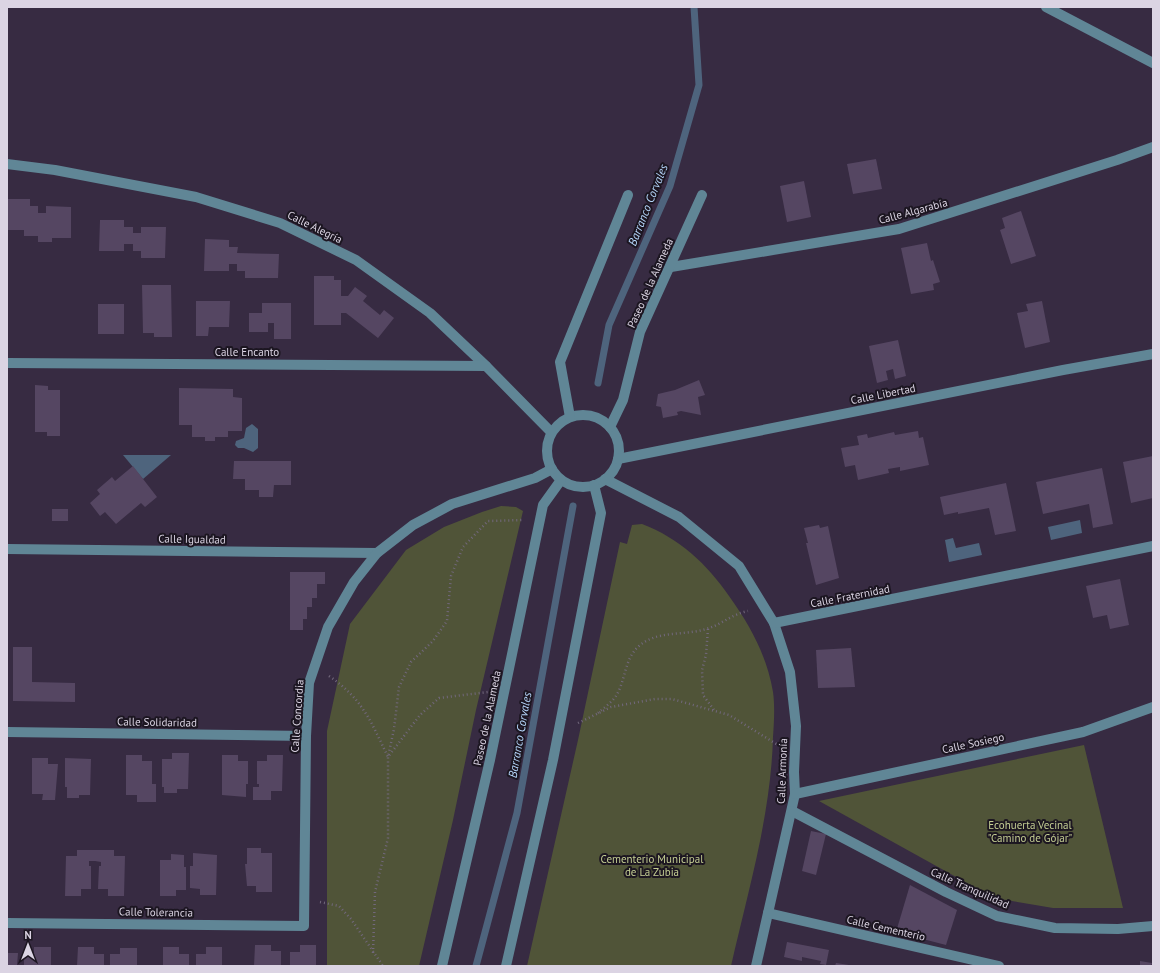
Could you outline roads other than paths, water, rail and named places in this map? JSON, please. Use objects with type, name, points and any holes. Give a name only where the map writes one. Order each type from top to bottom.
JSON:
[{"type":"street","points":[[1046,7],[1153,62]]},
{"type":"street","name":"Calle Algarabía","points":[[671,267],[899,229],[1117,160],[1153,147]]},
{"type":"street","name":"Calle Alegría","points":[[7,164],[55,170],[196,197],[280,224],[356,260],[430,313],[486,366],[551,432]]},
{"type":"street","points":[[570,417],[560,362],[628,196]]},
{"type":"street","name":"Paseo de la Alameda","points":[[610,427],[623,400],[640,332],[671,267],[702,196]]},
{"type":"street","name":"Calle Libertad","points":[[618,459],[1064,370],[1153,354]]},
{"type":"street","name":"Calle Encanto","points":[[7,363],[486,366]]},
{"type":"street","points":[[581,415],[592,416],[602,420],[610,427],[616,437],[619,448],[618,459],[613,470],[605,479],[594,485],[583,487],[571,485],[561,480],[552,469],[546,451],[551,432],[560,423],[570,417],[581,415]]},
{"type":"street","name":"Calle Concordia","points":[[304,926],[306,736],[309,683],[328,627],[354,582],[377,553],[413,525],[452,504],[535,478],[552,469]]},
{"type":"street","points":[[605,479],[679,517],[739,566],[774,623]]},
{"type":"street","name":"Paseo de la Alameda","points":[[442,966],[505,691],[543,505],[561,480]]},
{"type":"street","points":[[506,966],[558,731],[601,513],[594,485]]},
{"type":"street","name":"Calle Fraternidad","points":[[774,623],[1153,546]]},
{"type":"street","name":"Calle Igualdad","points":[[7,549],[377,553]]},
{"type":"street","name":"Calle Armonía","points":[[756,966],[795,794],[794,754],[796,726],[790,672],[774,623]]},
{"type":"street","name":"Calle Sosiego","points":[[795,794],[1083,732],[1153,706]]},
{"type":"street","name":"Calle Solidaridad","points":[[7,732],[306,736]]},
{"type":"street","name":"Calle Tranquilidad","points":[[792,811],[946,892],[997,916],[1055,928],[1118,929],[1153,926]]},
{"type":"street","name":"Calle Cementerio","points":[[768,913],[998,966]]},
{"type":"street","name":"Calle Tolerancia","points":[[7,923],[304,926]]},
{"type":"water","points":[[252,424],[258,429],[258,448],[253,452],[244,448],[238,448],[235,445],[236,441],[244,438],[246,428]]},
{"type":"water","points":[[123,455],[171,455],[143,479]]},
{"type":"water","points":[[1080,520],[1082,533],[1051,540],[1048,527]]},
{"type":"water","points":[[953,538],[956,548],[979,543],[982,555],[949,562],[945,540]]},
{"type":"waterway","name":"Barranco Corvales","points":[[598,383],[609,325],[670,186],[699,85],[694,7]]},
{"type":"waterway","name":"Barranco Corvales","points":[[476,966],[517,813],[573,506]]},
{"type":"park label","name":"Ecohuerta Vecinal \"Camino de Gójar\"","points":[[1030,831]]},
{"type":"park label","name":"Cementerio Municipal de La Zubia","points":[[652,865]]}]
